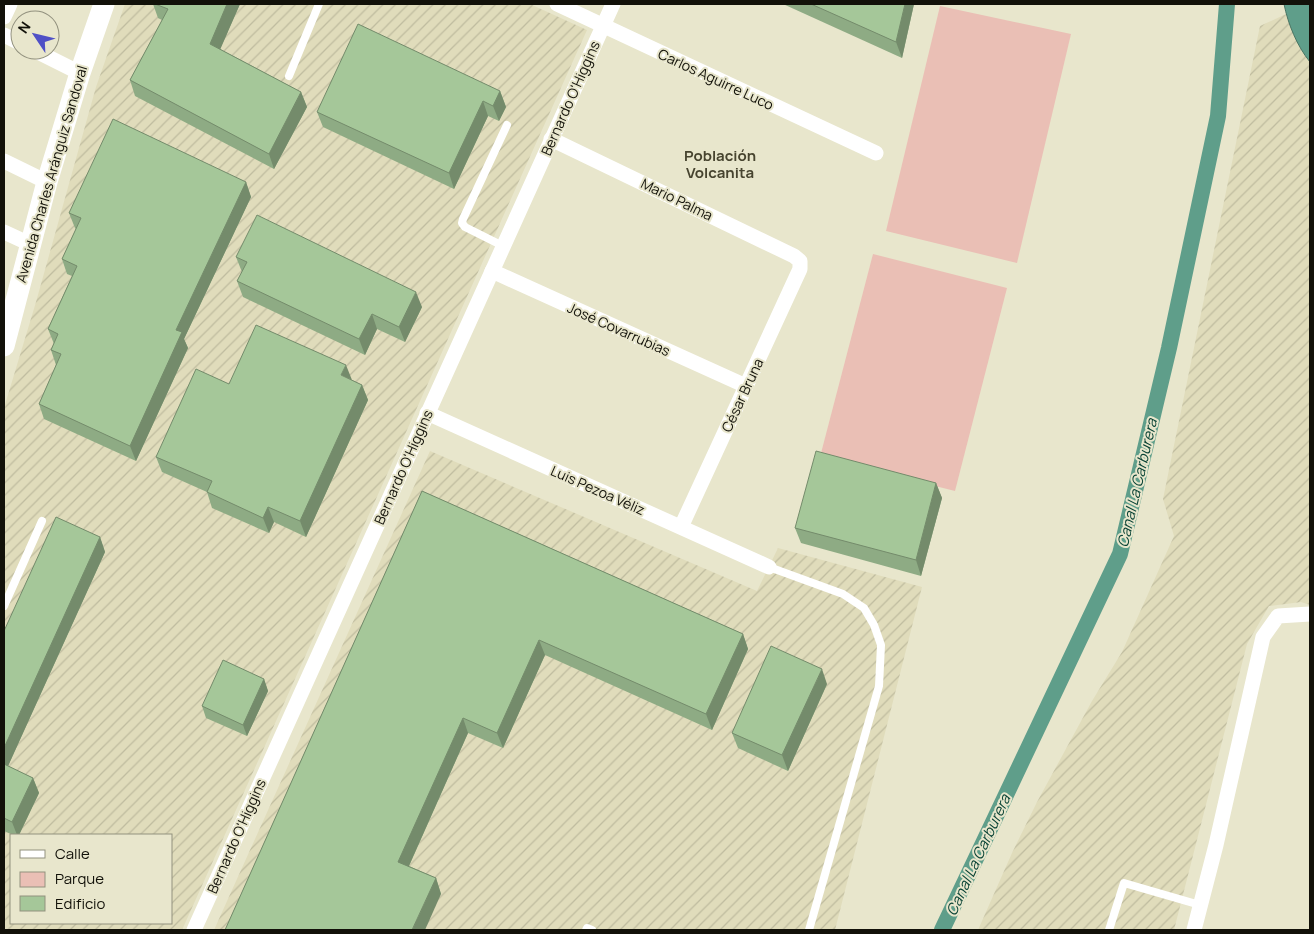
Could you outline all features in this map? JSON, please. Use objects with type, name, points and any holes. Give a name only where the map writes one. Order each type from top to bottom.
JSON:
[{"type":"street","points":[[4,17],[10,4]]},
{"type":"street","name":"Avenida Charles Aránguiz Sandoval","points":[[4,343],[47,182],[80,73],[104,4]]},
{"type":"street","name":"Carlos Aguirre Luco","points":[[557,4],[876,153]]},
{"type":"street","name":"Bernardo O'Higgins","points":[[194,930],[613,4]]},
{"type":"street","points":[[54,60],[80,73]]},
{"type":"street","name":"Mario Palma","points":[[552,139],[794,256],[800,262]]},
{"type":"street","points":[[4,161],[47,182]]},
{"type":"street","points":[[4,232],[30,244]]},
{"type":"street","name":"César Bruna","points":[[681,527],[800,269],[800,262]]},
{"type":"street","name":"José Covarrubias","points":[[492,271],[746,386]]},
{"type":"street","name":"Luis Pezoa Véliz","points":[[428,413],[770,567]]},
{"type":"street","points":[[1194,930],[1216,845],[1263,637],[1278,616],[1310,614]]},
{"type":"lane","points":[[289,76],[319,4]]},
{"type":"lane","points":[[503,246],[462,224],[507,125]]},
{"type":"lane","points":[[4,606],[42,521]]},
{"type":"lane","points":[[770,567],[844,594],[864,608],[874,625],[881,645],[879,686],[809,930]]},
{"type":"lane","points":[[1109,930],[1124,884],[1200,905]]},
{"type":"lane","points":[[586,930],[587,928],[592,930]]},
{"type":"shaded area","points":[[125,4],[530,4],[587,30],[182,930],[4,930],[4,408],[36,302],[96,87]]},
{"type":"shaded area","points":[[1286,14],[1301,50],[1310,62],[1310,605],[1301,602],[1269,606],[1247,644],[1174,930],[978,930],[1037,802],[1092,701],[1122,652],[1174,536],[1163,499],[1260,26]]},
{"type":"shaded area","points":[[430,451],[757,591],[778,548],[922,587],[835,930],[214,930]]},
{"type":"green space","points":[[940,6],[1071,34],[1017,263],[886,231]]},
{"type":"green space","points":[[873,254],[1007,288],[955,491],[820,457]]},
{"type":"water","points":[[1284,4],[1310,4],[1310,62],[1294,34]]},
{"type":"building","points":[[155,4],[227,4],[210,44],[301,92],[269,154],[130,80],[168,9]]},
{"type":"building","points":[[811,4],[905,4],[896,42]]},
{"type":"building","points":[[358,24],[500,91],[493,106],[483,101],[449,173],[317,112]]},
{"type":"building","points":[[113,119],[246,182],[176,330],[182,332],[130,446],[39,404],[61,354],[51,350],[58,334],[48,329],[77,266],[62,259],[81,218],[69,213]]},
{"type":"building","points":[[257,215],[416,292],[399,327],[372,314],[359,339],[237,281],[247,262],[236,257]]},
{"type":"building","points":[[256,325],[346,365],[341,375],[362,385],[300,521],[268,507],[263,518],[207,492],[212,481],[156,457],[196,369],[229,384]]},
{"type":"building","points":[[816,451],[936,483],[916,560],[795,528]]},
{"type":"building","points":[[422,491],[743,634],[706,714],[539,640],[497,733],[463,718],[398,862],[436,878],[412,930],[225,930]]},
{"type":"building","points":[[56,517],[100,537],[4,748],[4,631]]},
{"type":"building","points":[[771,646],[822,669],[782,755],[732,733]]},
{"type":"building","points":[[223,660],[264,679],[243,725],[202,706]]},
{"type":"building","points":[[4,764],[33,778],[12,822],[4,818]]},
{"type":"waterway","name":"Canal La Carburera","points":[[942,930],[1120,554],[1169,348],[1218,116],[1227,4]]},
{"type":"district","name":"Población Volcanita","points":[[720,164]]}]
